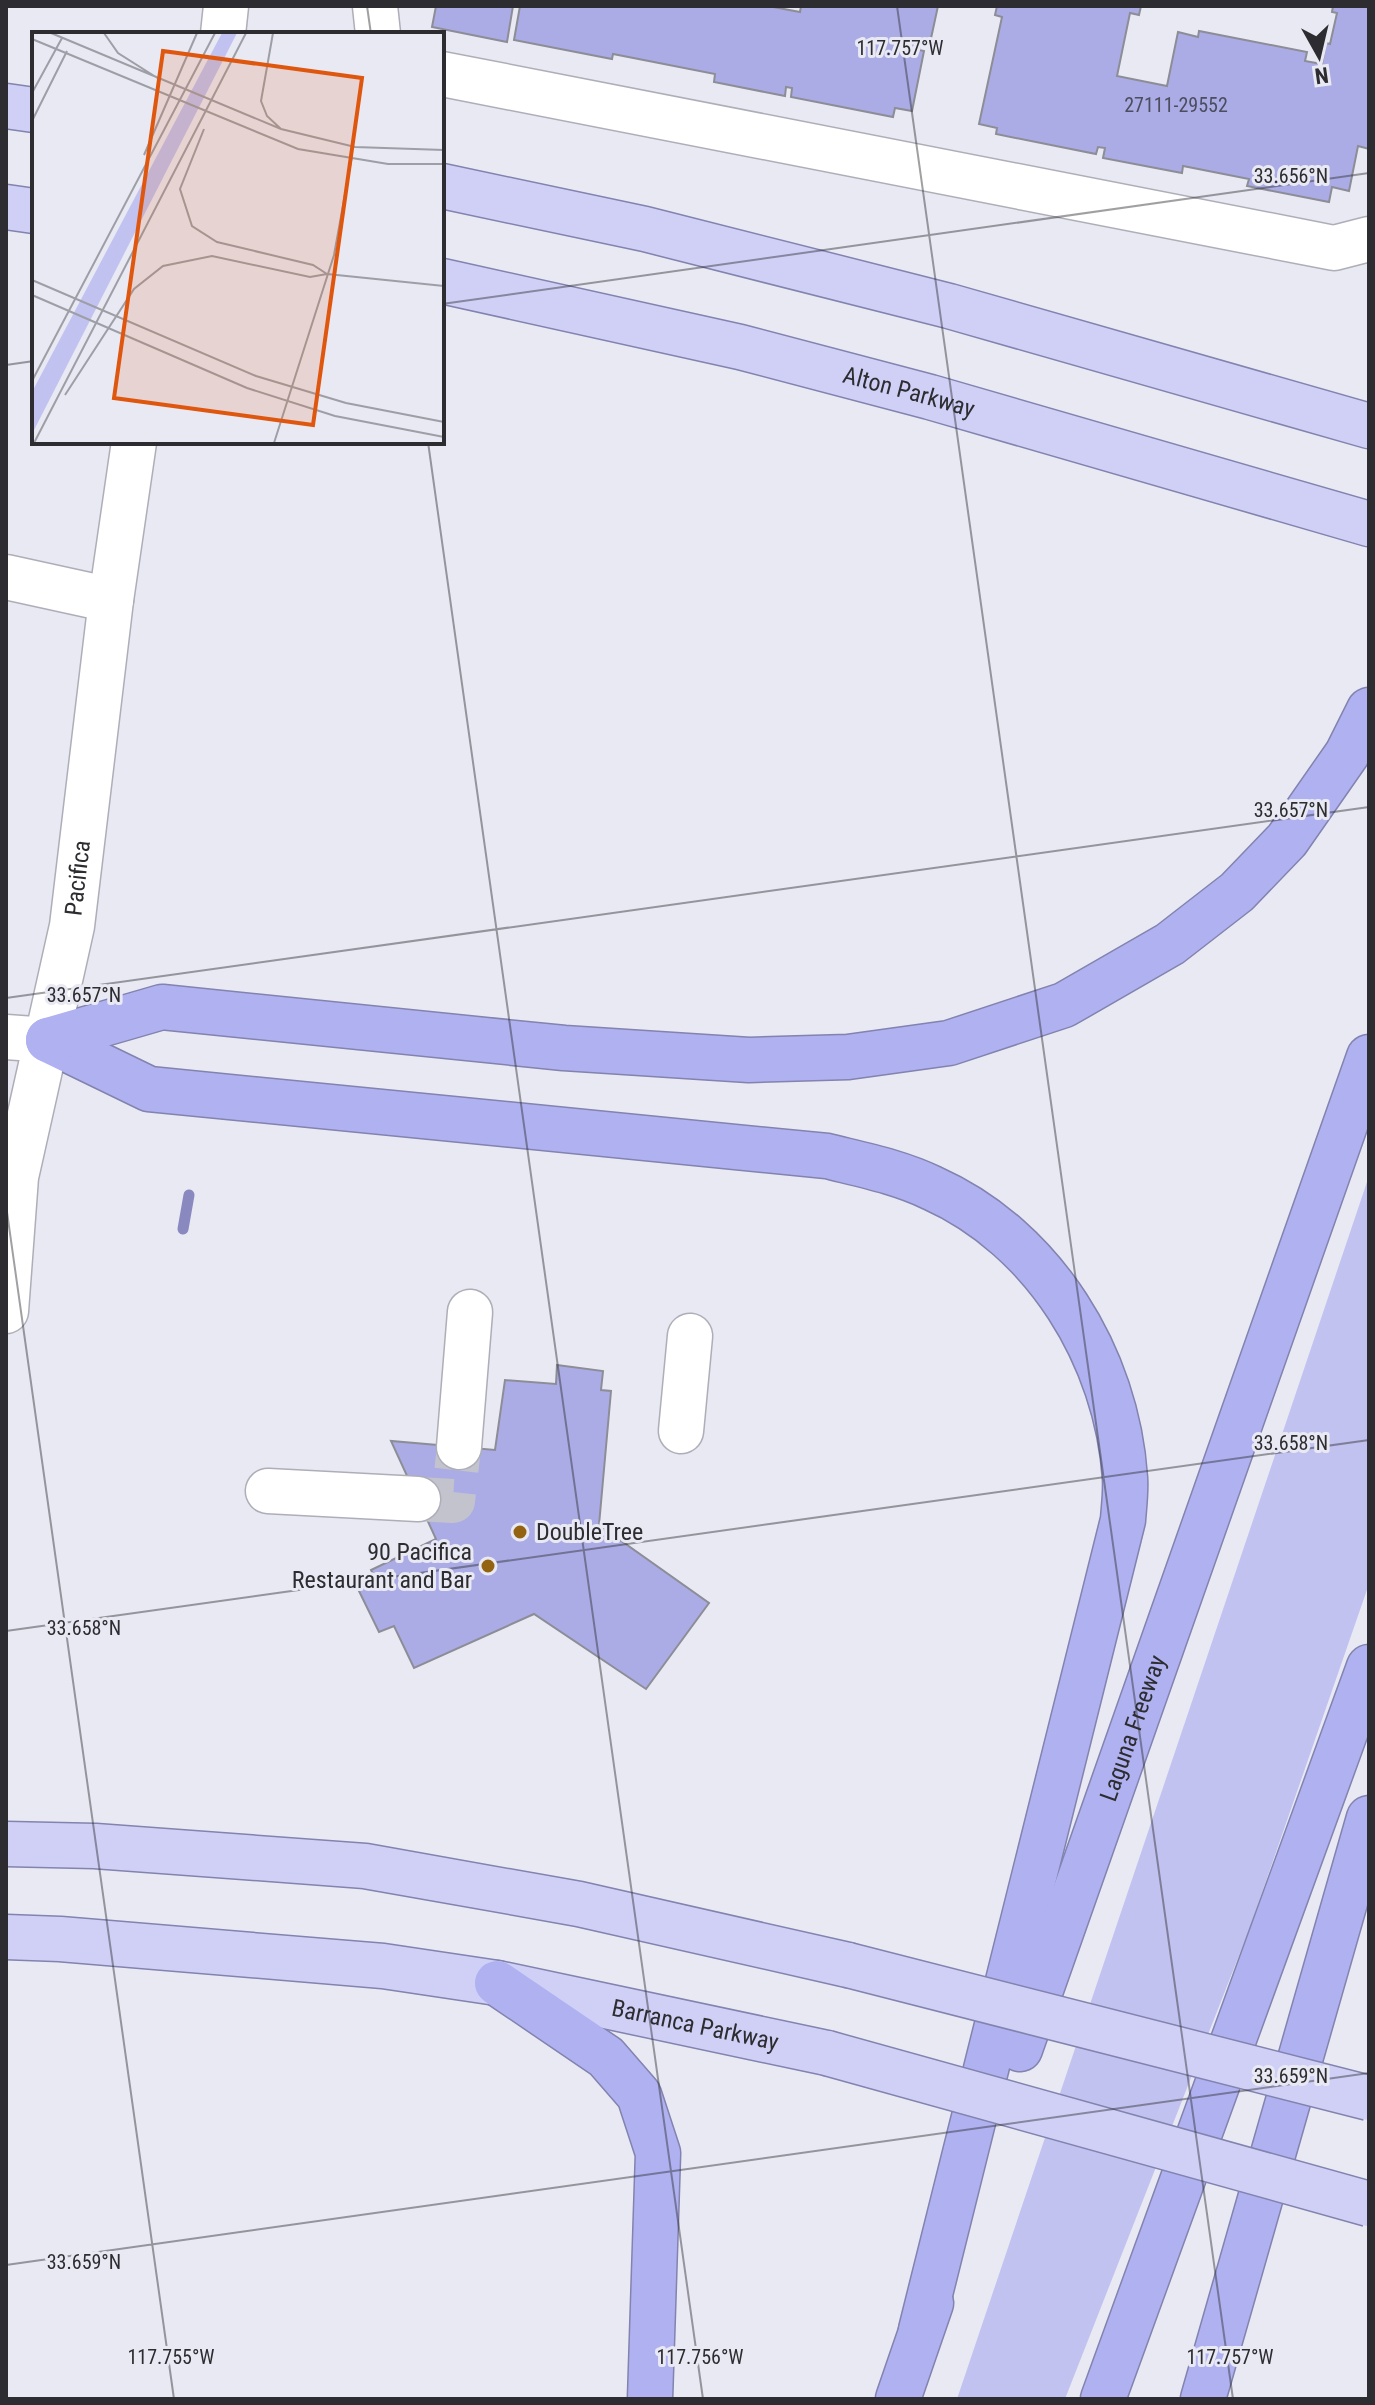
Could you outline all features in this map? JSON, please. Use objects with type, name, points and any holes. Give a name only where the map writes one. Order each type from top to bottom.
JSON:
[{"type":"highway","points":[[27,1039],[162,1007],[564,1048],[749,1060],[848,1057],[949,1043],[1064,1005],[1170,944],[1237,892],[1287,840],[1347,754],[1369,710]]},
{"type":"highway","points":[[27,1039],[149,1089],[827,1156],[892,1172],[970,1208],[1013,1241],[1052,1282],[1076,1318],[1103,1375],[1120,1431],[1126,1480],[1123,1520],[921,2330]]},
{"type":"highway","name":"Laguna Freeway","points":[[898,2399],[1369,1057]]},
{"type":"highway","points":[[1103,2399],[1369,1667]]},
{"type":"highway","points":[[1203,2399],[1369,1818]]},
{"type":"highway","points":[[497,1983],[606,2057],[639,2095],[658,2153],[650,2399]]},
{"type":"main road","points":[[6,106],[32,110]]},
{"type":"main road","points":[[444,186],[645,229],[935,303],[1369,426]]},
{"type":"main road","points":[[6,207],[32,211]]},
{"type":"main road","name":"Alton Parkway","points":[[444,281],[740,347],[930,397],[1369,524]]},
{"type":"main road","points":[[6,1844],[95,1846],[365,1866],[579,1904],[848,1965],[1369,2098]]},
{"type":"main road","name":"Barranca Parkway","points":[[6,1937],[369,1965],[497,1983],[827,2053],[1369,2204]]},
{"type":"street","points":[[223,32],[226,6]]},
{"type":"street","points":[[375,6],[378,32]]},
{"type":"street","points":[[444,74],[1334,248],[1369,239]]},
{"type":"street","name":"Pacifica","points":[[6,1311],[27,1039],[72,926],[111,600],[134,444]]},
{"type":"street","points":[[6,577],[111,600]]},
{"type":"street","points":[[459,1447],[470,1312]]},
{"type":"street","points":[[681,1431],[690,1336]]},
{"type":"street","points":[[268,1491],[418,1499]]},
{"type":"shaded area","points":[[1369,1176],[1369,1584],[1249,1930],[1065,2399],[957,2399]]},
{"type":"building","points":[[436,6],[513,6],[507,42],[432,27]]},
{"type":"building","points":[[520,6],[768,6],[800,12],[801,6],[938,6],[930,43],[921,41],[919,50],[924,51],[912,111],[895,108],[893,117],[791,97],[792,88],[786,87],[785,96],[714,82],[715,74],[613,54],[612,59],[514,40]]},
{"type":"building","points":[[997,6],[1141,6],[1139,15],[1130,13],[1117,76],[1167,86],[1178,32],[1198,37],[1199,31],[1307,52],[1305,61],[1322,64],[1337,13],[1332,12],[1333,6],[1369,6],[1369,149],[1358,146],[1349,191],[1332,187],[1329,202],[1247,186],[1249,179],[1183,166],[1182,173],[1103,158],[1105,148],[1098,147],[1096,154],[996,134],[997,128],[979,124],[1002,17],[995,15]]},
{"type":"building","name":"DoubleTree","points":[[557,1365],[603,1371],[601,1390],[611,1391],[599,1525],[709,1603],[646,1689],[534,1614],[414,1668],[394,1626],[379,1632],[357,1587],[375,1578],[371,1570],[436,1539],[391,1441],[495,1450],[505,1380],[556,1384]]},
{"type":"waterway","points":[[183,1229],[189,1195]]},
{"type":"tunnel","points":[[418,1499],[453,1501],[459,1447]]},
{"type":"place","name":"DoubleTree","points":[[520,1532]]},
{"type":"place","name":"90 Pacifica Restaurant and Bar","points":[[488,1566]]}]
